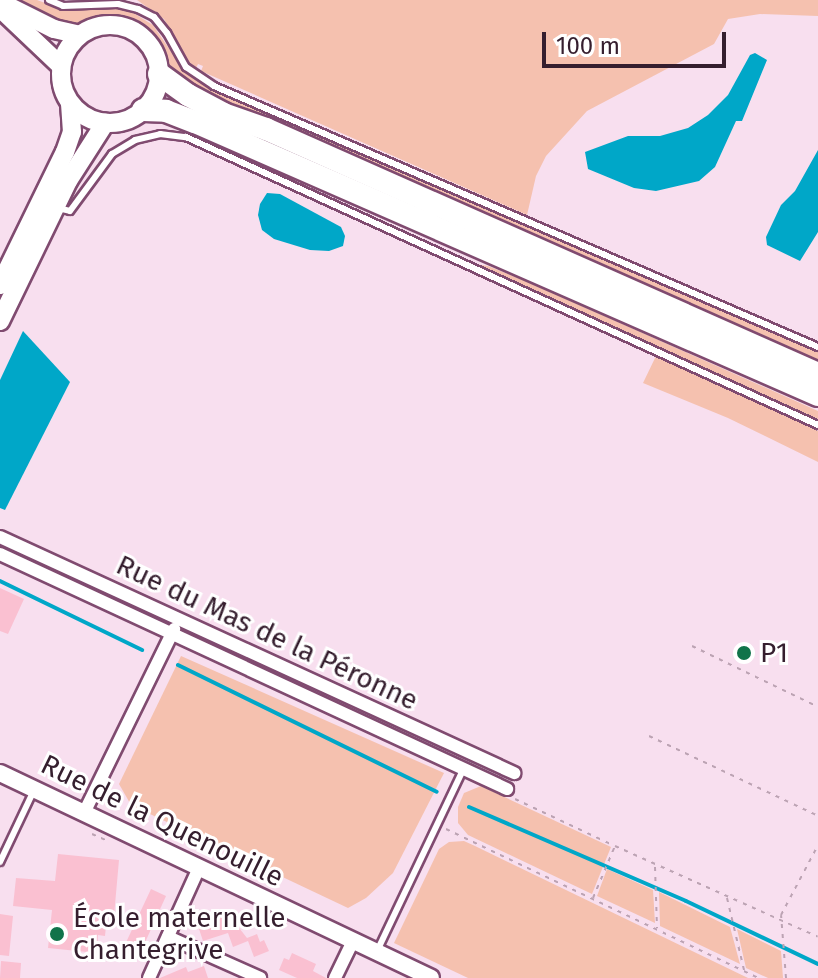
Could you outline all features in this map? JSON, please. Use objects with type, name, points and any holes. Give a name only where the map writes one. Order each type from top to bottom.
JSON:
[{"type":"highway","points":[[159,74],[188,95],[223,114],[266,129],[818,374]]},
{"type":"highway","points":[[143,110],[166,111],[195,122],[818,395]]},
{"type":"main road","points":[[0,5],[54,29],[79,35]]},
{"type":"main road","points":[[0,5],[61,66]]},
{"type":"main road","points":[[0,285],[72,132],[70,103],[61,79],[61,66],[71,44],[79,35],[109,24],[138,33],[150,44],[159,74],[152,100],[143,110],[132,118],[105,123],[80,113],[70,103]]},
{"type":"main road","points":[[0,321],[55,207],[84,153],[105,123]]},
{"type":"street","name":"Rue du Mas de la Péronne","points":[[0,537],[514,773]]},
{"type":"street","name":"Rue du Mas de la Péronne","points":[[0,554],[464,768],[508,792]]},
{"type":"street","points":[[84,813],[180,618]]},
{"type":"street","name":"Rue de la Quenouille","points":[[0,773],[431,978]]},
{"type":"street","points":[[149,978],[199,868]]},
{"type":"street","points":[[168,937],[260,978]]},
{"type":"street","points":[[335,978],[353,941]]},
{"type":"street","points":[[223,978],[230,964]]},
{"type":"lane","points":[[49,0],[63,6],[118,4],[138,9],[154,17],[186,67],[214,86],[818,347]]},
{"type":"lane","points":[[55,207],[70,211],[112,154],[135,140],[160,134],[186,137],[818,425]]},
{"type":"lane","points":[[376,952],[464,768]]},
{"type":"lane","points":[[0,862],[34,790]]},
{"type":"path","points":[[692,646],[818,707]]},
{"type":"path","points":[[649,736],[818,816]]},
{"type":"path","points":[[508,792],[655,865],[818,937]]},
{"type":"path","points":[[445,829],[759,978]]},
{"type":"path","points":[[786,978],[781,915],[818,845]]},
{"type":"path","points":[[593,899],[615,846]]},
{"type":"path","points":[[655,865],[657,929]]},
{"type":"path","points":[[726,896],[744,971]]},
{"type":"shaded area","points":[[11,0],[37,0],[67,11],[112,7],[127,9],[153,25],[185,72],[212,88],[818,352],[818,361],[197,92],[166,67],[159,46],[130,20],[105,17],[70,25],[59,23]]},
{"type":"shaded area","points":[[137,0],[818,0],[818,16],[760,14],[728,19],[714,44],[587,111],[546,156],[536,176],[527,215],[201,71],[203,66],[198,64],[196,68],[186,59],[164,19]]},
{"type":"shaded area","points":[[475,264],[528,282],[818,411],[818,419]]},
{"type":"shaded area","points":[[656,356],[818,431],[818,462],[728,418],[643,383]]},
{"type":"shaded area","points":[[181,656],[444,773],[393,873],[366,898],[348,908],[131,805],[119,784]]},
{"type":"shaded area","points":[[481,786],[611,847],[592,894],[468,835],[458,823],[458,807],[464,793]]},
{"type":"shaded area","points":[[464,841],[748,978],[468,978],[394,943],[439,849],[449,842]]},
{"type":"shaded area","points":[[607,869],[653,890],[655,923],[597,896]]},
{"type":"shaded area","points":[[659,892],[730,927],[740,964],[660,926]]},
{"type":"shaded area","points":[[737,929],[781,951],[783,978],[768,978],[746,968]]},
{"type":"water","points":[[755,53],[767,60],[742,121],[736,121],[715,167],[699,181],[656,191],[634,188],[588,169],[585,152],[628,136],[660,136],[688,128],[708,115],[728,95],[750,55]]},
{"type":"water","points":[[818,150],[818,232],[800,261],[767,245],[766,237],[781,205],[795,191]]},
{"type":"water","points":[[267,193],[280,194],[341,227],[345,236],[343,246],[329,251],[310,250],[274,239],[262,230],[258,215]]},
{"type":"water","points":[[23,331],[70,382],[5,510],[0,508],[0,380]]},
{"type":"building","points":[[0,588],[24,599],[8,634],[0,631]]},
{"type":"building","points":[[58,854],[119,860],[114,916],[107,916],[105,936],[98,935],[97,953],[48,948],[52,910],[13,906],[16,878],[55,881]]},
{"type":"building","points":[[151,889],[166,896],[138,958],[122,951]]},
{"type":"building","points":[[220,913],[227,931],[226,928],[236,924],[247,938],[257,934],[269,951],[254,957],[248,941],[233,947],[228,933],[203,941],[197,923]]},
{"type":"building","points":[[0,914],[13,916],[9,956],[0,955]]},
{"type":"building","points":[[292,953],[316,964],[313,971],[326,978],[297,978],[279,970],[284,958],[289,960]]},
{"type":"building","points":[[1,961],[21,963],[20,978],[0,978]]},
{"type":"building","points":[[204,966],[208,978],[160,978],[186,967],[188,972]]},
{"type":"waterway","points":[[0,581],[142,650]]},
{"type":"waterway","points":[[178,665],[437,792]]},
{"type":"waterway","points":[[469,807],[686,901],[818,964]]},
{"type":"place","name":"P1","points":[[744,653]]},
{"type":"place","name":"École maternelle Chantegrive","points":[[57,934]]}]
